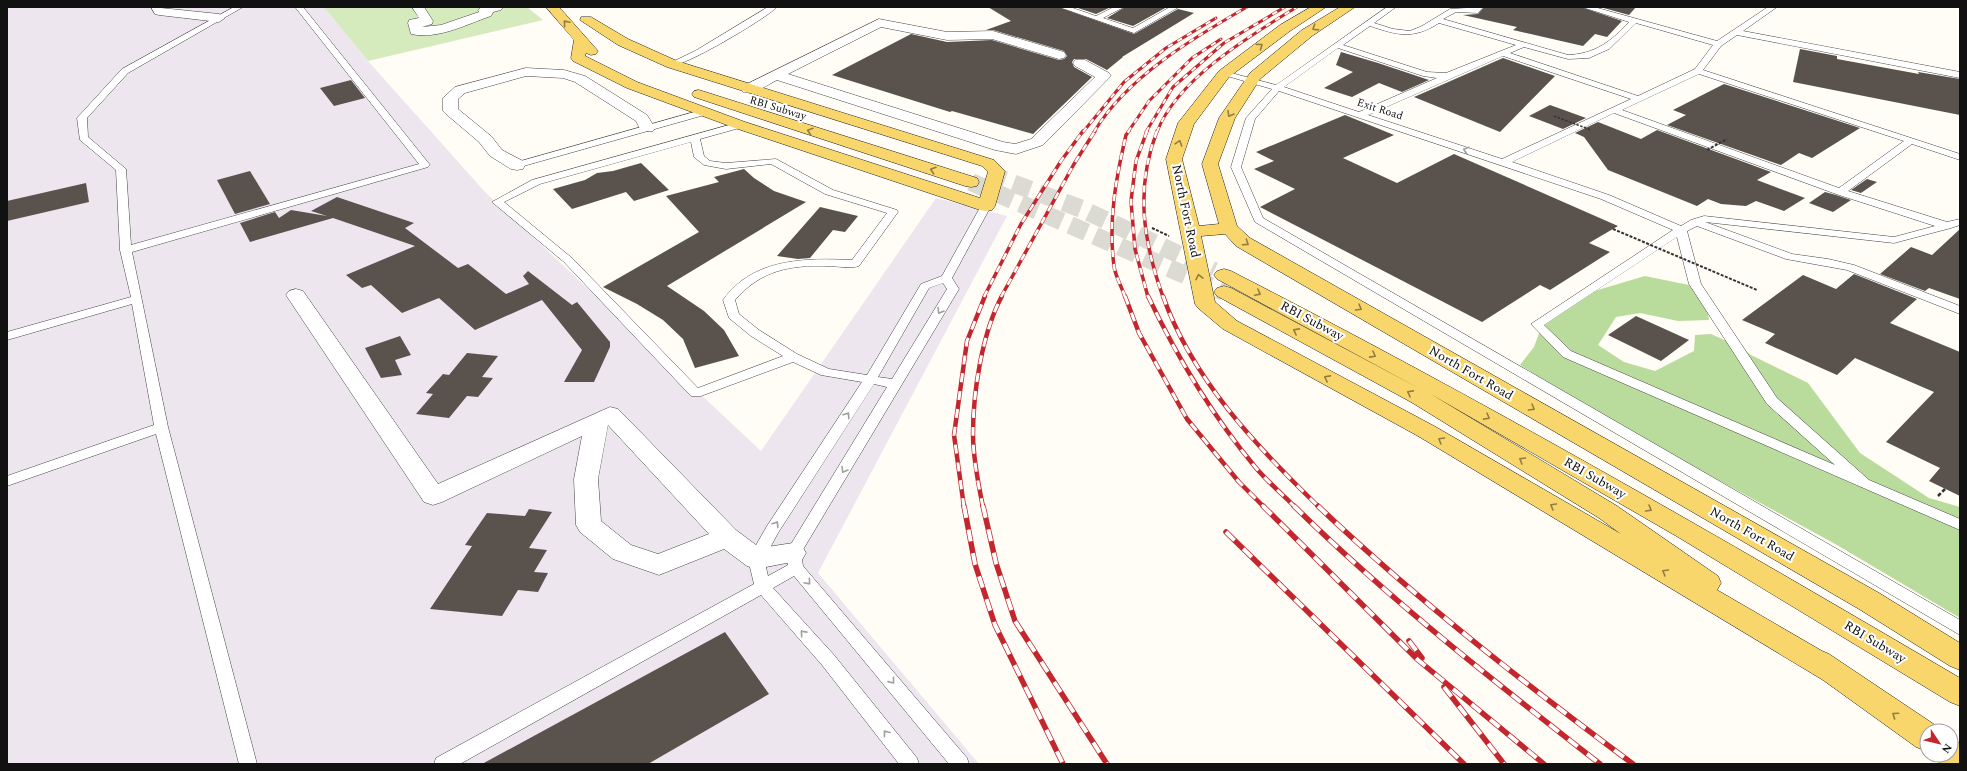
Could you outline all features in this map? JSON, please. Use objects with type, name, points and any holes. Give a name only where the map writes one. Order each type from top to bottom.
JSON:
[{"type":"main road","name":"RBI Subway","points":[[552,7],[593,53],[643,76],[971,182]]},
{"type":"main road","name":"North Fort Road","points":[[1320,7],[1285,28],[1226,72],[1186,123],[1174,159],[1191,232],[1205,304],[1230,325],[1426,431],[1831,671]]},
{"type":"main road","name":"North Fort Road","points":[[1349,7],[1307,33],[1252,78],[1227,118],[1210,164],[1230,228],[1243,242],[1862,597],[1960,658]]},
{"type":"main road","name":"RBI Subway","points":[[672,64],[623,42],[582,15],[603,40],[622,55],[676,76],[983,172]]},
{"type":"main road","points":[[580,40],[578,58],[632,85],[740,125],[986,206],[997,171],[988,163],[672,64]]},
{"type":"main road","points":[[1191,232],[1230,228]]},
{"type":"main road","name":"RBI Subway","points":[[1919,732],[1608,512],[1419,397],[1224,284],[1288,308],[1563,459],[1960,693]]},
{"type":"street","points":[[157,7],[160,11],[219,18]]},
{"type":"street","points":[[418,7],[427,21],[414,24],[416,31],[431,31],[448,28],[463,20],[486,13],[484,10],[497,7]]},
{"type":"street","points":[[748,89],[879,23],[947,36],[993,35],[1059,55]]},
{"type":"street","points":[[776,74],[1001,147],[1016,149],[1037,142],[1104,76],[1080,63]]},
{"type":"street","points":[[517,165],[496,153],[485,139],[451,111],[450,98],[460,90],[526,72],[564,74],[580,79],[613,99],[642,118],[647,128]]},
{"type":"street","points":[[296,295],[432,496],[610,414],[727,537],[756,559],[795,561]]},
{"type":"street","points":[[597,420],[586,479],[589,525],[622,552],[659,565],[727,537]]},
{"type":"lane","points":[[239,7],[124,71],[82,118],[83,138],[121,169],[126,250],[137,299],[161,427],[248,764]]},
{"type":"lane","points":[[126,250],[425,165],[299,7]]},
{"type":"lane","points":[[672,64],[698,53],[773,7]]},
{"type":"lane","points":[[1063,7],[1134,31],[1175,7]]},
{"type":"lane","points":[[1097,18],[1120,7]]},
{"type":"lane","points":[[1392,7],[1339,46],[1280,86],[1251,118],[1236,167],[1259,220],[1960,628]]},
{"type":"lane","points":[[1370,24],[1404,33],[1414,32],[1438,20],[1451,11],[1475,11],[1479,7]]},
{"type":"lane","points":[[1586,7],[1718,44]]},
{"type":"lane","points":[[1503,162],[1637,98],[1698,71],[1718,44],[1773,7]]},
{"type":"lane","points":[[1438,20],[1568,57],[1580,58],[1593,55],[1623,34],[1635,20]]},
{"type":"lane","points":[[1736,32],[1960,74]]},
{"type":"lane","points":[[1360,115],[1447,76],[1524,44]]},
{"type":"lane","points":[[1339,46],[1426,74],[1447,76]]},
{"type":"lane","points":[[1502,53],[1637,98]]},
{"type":"lane","points":[[1698,71],[1960,157]]},
{"type":"lane","name":"Exit Road","points":[[1226,72],[1280,86],[1360,115],[1605,197],[1681,230]]},
{"type":"lane","points":[[1280,86],[1370,111],[1514,157]]},
{"type":"lane","points":[[1613,110],[1840,192],[1960,231]]},
{"type":"lane","points":[[517,165],[705,112]]},
{"type":"lane","points":[[740,125],[536,182],[498,202],[568,260],[696,393],[793,357]]},
{"type":"lane","points":[[696,137],[699,157],[707,163],[726,166],[773,161],[830,192],[893,212],[855,264],[820,262],[792,263],[753,276],[737,288],[729,300],[733,314],[755,333],[793,357],[826,372],[896,384]]},
{"type":"lane","points":[[1840,192],[1911,140]]},
{"type":"lane","points":[[910,764],[828,660],[763,587],[756,559],[772,530],[870,380],[925,286],[946,278],[986,206]]},
{"type":"lane","points":[[1960,222],[1894,240],[1704,219],[1681,230],[1537,324],[1567,354],[1960,525]]},
{"type":"lane","points":[[1695,222],[1790,257],[1828,262],[1850,267],[1960,310]]},
{"type":"lane","points":[[1681,230],[1694,284],[1772,401],[1864,483]]},
{"type":"lane","points":[[443,764],[763,587],[795,561],[896,384],[953,289],[946,278]]},
{"type":"lane","points":[[7,336],[137,299]]},
{"type":"lane","points":[[7,481],[161,427]]},
{"type":"lane","points":[[795,561],[960,764]]},
{"type":"path","points":[[1554,116],[1591,130]]},
{"type":"path","points":[[1707,150],[1727,139]]},
{"type":"path","points":[[1613,229],[1757,290]]},
{"type":"shaded area","points":[[7,7],[324,7],[368,61],[486,193],[761,451],[936,198],[1007,216],[818,573],[979,764],[7,764]]},
{"type":"green space","points":[[324,7],[527,7],[543,20],[368,61]]},
{"type":"green space","points":[[1645,276],[1689,285],[1706,299],[1709,320],[1678,321],[1640,313],[1616,317],[1598,345],[1624,362],[1655,371],[1694,351],[1695,335],[1711,334],[1742,348],[1751,355],[1808,383],[1860,453],[1929,498],[1960,507],[1960,618],[1837,545],[1603,417],[1520,365],[1534,347],[1546,314],[1574,297]]},
{"type":"building","points":[[988,7],[1058,7],[1134,34],[1178,9],[1194,13],[1122,57],[1107,70],[1086,59],[1074,59],[1072,62],[1074,67],[1092,77],[1033,134],[952,111],[950,112],[832,75],[911,34],[947,42],[992,40],[1059,60],[1064,59],[1067,56],[1064,51],[993,30],[986,30],[1011,21]]},
{"type":"building","points":[[1075,7],[1111,7],[1096,14]]},
{"type":"building","points":[[1125,7],[1167,7],[1133,26],[1107,18]]},
{"type":"building","points":[[1484,7],[1581,7],[1622,21],[1607,37],[1595,34],[1583,46],[1513,30],[1517,27],[1463,15],[1478,14]]},
{"type":"building","points":[[1600,7],[1636,7],[1629,15]]},
{"type":"building","points":[[1800,49],[1837,56],[1837,59],[1919,74],[1918,72],[1960,79],[1960,115],[1793,82]]},
{"type":"building","points":[[1341,52],[1429,80],[1402,92],[1379,83],[1352,97],[1324,88],[1353,72],[1336,65]]},
{"type":"building","points":[[1503,58],[1555,76],[1500,132],[1414,97]]},
{"type":"building","points":[[351,80],[365,98],[334,106],[320,88]]},
{"type":"building","points":[[1724,84],[1860,128],[1812,158],[1799,153],[1781,165],[1667,125],[1686,115],[1673,110]]},
{"type":"building","points":[[1550,105],[1586,118],[1563,129],[1529,116]]},
{"type":"building","points":[[1345,115],[1394,135],[1343,158],[1397,183],[1454,154],[1618,226],[1589,243],[1610,252],[1550,290],[1540,285],[1482,322],[1260,207],[1295,189],[1254,169],[1274,161],[1256,152]]},
{"type":"building","points":[[1598,122],[1641,139],[1657,130],[1771,172],[1757,180],[1805,198],[1784,211],[1756,201],[1746,206],[1721,204],[1708,199],[1697,206],[1608,170],[1584,137],[1575,133]]},
{"type":"building","points":[[641,163],[669,190],[634,201],[626,192],[572,209],[553,189],[585,180],[597,173],[613,171]]},
{"type":"building","points":[[744,169],[754,178],[774,191],[806,202],[667,286],[704,311],[724,330],[739,356],[695,368],[683,339],[663,320],[637,304],[603,287],[699,232],[666,196],[719,182],[714,177]]},
{"type":"building","points":[[250,171],[270,204],[235,214],[217,180]]},
{"type":"building","points":[[1867,179],[1877,182],[1861,193],[1851,190]]},
{"type":"building","points":[[86,183],[89,202],[7,221],[7,201]]},
{"type":"building","points":[[1825,192],[1851,200],[1833,212],[1809,203]]},
{"type":"building","points":[[337,197],[414,223],[405,228],[458,268],[468,264],[506,294],[529,284],[523,276],[528,271],[572,305],[577,302],[610,342],[610,347],[594,382],[564,382],[582,350],[542,300],[475,330],[439,298],[402,313],[371,285],[362,288],[346,275],[415,246],[333,218],[250,242],[240,223],[275,212],[279,218],[291,210],[327,216],[311,211]]},
{"type":"building","points":[[820,207],[858,216],[845,232],[833,230],[810,258],[798,259],[777,256]]},
{"type":"building","points":[[1960,229],[1960,299],[1929,288],[1925,291],[1880,274],[1911,247],[1932,255]]},
{"type":"building","points":[[1854,274],[1917,299],[1890,323],[1960,352],[1960,496],[1929,481],[1940,468],[1886,442],[1934,392],[1855,358],[1837,375],[1765,343],[1775,334],[1742,320],[1803,275],[1836,289]]},
{"type":"building","points":[[1636,316],[1689,340],[1661,361],[1608,335]]},
{"type":"building","points":[[400,336],[411,355],[395,360],[402,375],[381,378],[365,348]]},
{"type":"building","points":[[467,353],[498,356],[482,377],[493,378],[478,397],[467,396],[449,418],[416,414],[433,394],[426,393],[443,374],[449,375]]},
{"type":"building","points":[[529,509],[552,512],[529,548],[547,550],[534,572],[548,573],[538,592],[518,590],[502,616],[430,609],[472,546],[465,545],[487,513],[525,516]]},
{"type":"building","points":[[725,632],[769,694],[648,764],[482,764]]},
{"type":"tunnel","points":[[988,174],[1082,209],[1214,271]]},
{"type":"tunnel","points":[[971,182],[1224,292]]},
{"type":"railway","points":[[1094,132],[1108,112],[1143,76],[1163,60],[1205,32],[1247,7]]},
{"type":"railway","points":[[1146,132],[1173,87],[1224,43],[1285,7]]},
{"type":"railway","points":[[1157,132],[1167,113],[1181,94],[1217,60],[1297,7]]},
{"type":"railway","points":[[1083,132],[1124,82],[1166,48],[1216,18]]},
{"type":"railway","points":[[1128,132],[1149,101],[1192,58],[1221,39]]},
{"type":"railway","points":[[984,297],[1021,224],[1061,161],[1083,131]]},
{"type":"railway","points":[[1001,297],[1074,164],[1095,131]]},
{"type":"railway","points":[[1125,297],[1115,270],[1112,249],[1112,233],[1116,183],[1126,135],[1129,131]]},
{"type":"railway","points":[[1147,131],[1136,161],[1131,201],[1135,249],[1148,297]]},
{"type":"railway","points":[[1157,131],[1150,152],[1146,173],[1144,214],[1151,255],[1163,297]]},
{"type":"railway","points":[[964,507],[954,435],[967,341],[985,296]]},
{"type":"railway","points":[[983,507],[974,452],[973,418],[977,382],[984,345],[989,327],[1002,296]]},
{"type":"railway","points":[[1125,296],[1139,333],[1187,419],[1239,482],[1263,506]]},
{"type":"railway","points":[[1148,296],[1183,364],[1224,427],[1256,468],[1295,507]]},
{"type":"railway","points":[[1163,296],[1175,326],[1191,356],[1209,383],[1250,436],[1318,506]]},
{"type":"railway","points":[[964,506],[975,564],[995,625],[1063,764]]},
{"type":"railway","points":[[983,506],[996,563],[1015,621],[1107,764]]},
{"type":"railway","points":[[1263,506],[1418,660],[1544,764]]},
{"type":"railway","points":[[1294,506],[1405,607],[1482,671],[1600,764]]},
{"type":"railway","points":[[1318,506],[1355,541],[1432,608],[1512,672],[1633,764]]},
{"type":"railway","points":[[1226,532],[1464,764]]},
{"type":"railway","points":[[1409,641],[1422,658]]},
{"type":"railway","points":[[1444,687],[1504,764]]}]
